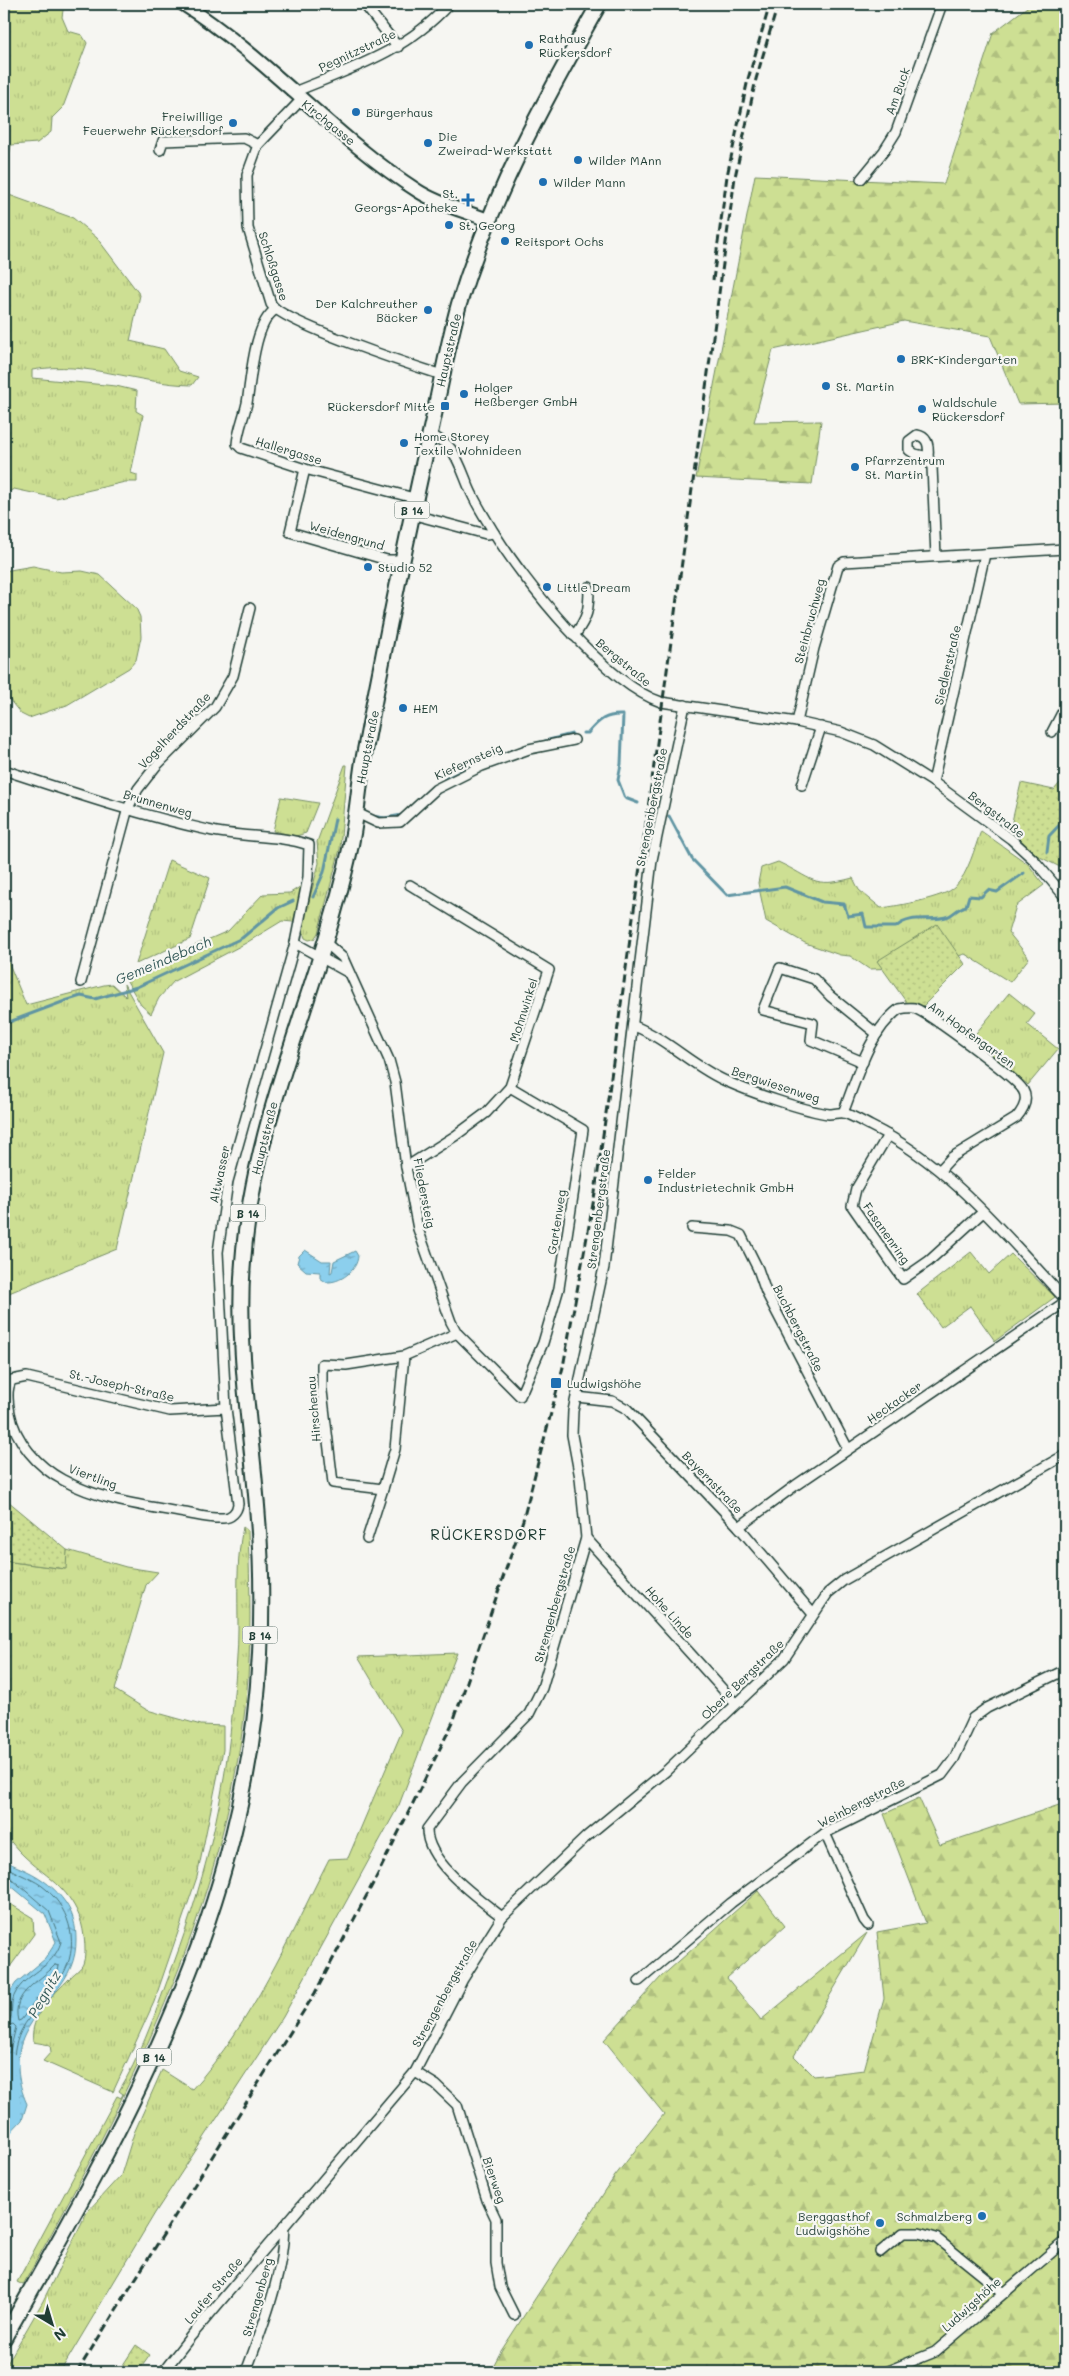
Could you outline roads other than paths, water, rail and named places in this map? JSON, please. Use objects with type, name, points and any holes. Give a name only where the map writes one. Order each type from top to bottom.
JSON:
[{"type":"main road","name":"Kirchgasse","points":[[183,4],[210,21],[298,96],[419,192],[488,220]]},
{"type":"main road","name":"Hauptstraße","points":[[4,2338],[85,2196],[130,2109],[168,2027],[204,1937],[232,1845],[254,1723],[260,1653],[258,1515],[242,1338],[242,1264],[250,1192],[265,1130],[320,958],[349,855],[355,812],[404,560],[414,498],[430,435],[458,306],[488,220],[521,146],[599,4]]},
{"type":"street","points":[[364,4],[398,47]]},
{"type":"street","name":"Pegnitzstraße","points":[[298,96],[398,47],[422,29],[448,4]]},
{"type":"street","name":"Am Buck","points":[[861,179],[884,151],[896,132],[942,4]]},
{"type":"street","name":"Schloßgasse","points":[[298,96],[258,145],[247,175],[248,228],[271,304],[275,310],[312,328],[442,375]]},
{"type":"street","points":[[160,150],[164,141],[244,138],[258,145]]},
{"type":"street","name":"Hallergasse","points":[[275,310],[267,315],[252,359],[238,444],[242,448],[305,468],[414,498]]},
{"type":"street","name":"Bergstraße","points":[[430,435],[451,449],[472,493],[494,532],[528,582],[574,636],[603,663],[646,697],[661,702],[821,727],[841,732],[874,745],[934,782],[1011,840],[1034,860],[1065,898]]},
{"type":"street","points":[[928,457],[932,467],[936,556]]},
{"type":"street","name":"Weidengrund","points":[[305,468],[290,532],[387,560],[404,560]]},
{"type":"street","points":[[411,514],[486,534],[494,532]]},
{"type":"street","name":"Steinbruchweg","points":[[797,722],[814,648],[838,566],[844,562],[1065,549]]},
{"type":"street","name":"Siedlerstraße","points":[[934,782],[985,554]]},
{"type":"street","points":[[574,636],[586,620],[590,587]]},
{"type":"street","name":"Vogelherdstraße","points":[[81,982],[128,808],[138,789],[156,766],[216,707],[233,676],[250,608]]},
{"type":"street","name":"Strengenbergstraße","points":[[284,2226],[415,2072],[463,1980],[502,1917],[452,1875],[431,1850],[427,1829],[462,1782],[516,1730],[536,1701],[561,1628],[586,1538],[580,1478],[572,1435],[573,1411],[604,1267],[634,1026],[652,860],[684,705]]},
{"type":"street","points":[[1052,732],[1065,707]]},
{"type":"street","points":[[802,785],[821,727]]},
{"type":"street","name":"Kiefernsteig","points":[[355,812],[378,822],[400,822],[436,789],[482,766],[529,749],[574,740]]},
{"type":"street","name":"Brunnenweg","points":[[4,770],[208,830],[295,840],[309,845]]},
{"type":"street","name":"Altwasser","points":[[233,1514],[237,1510],[238,1504],[226,1408],[218,1252],[228,1181],[295,944],[308,877],[309,845]]},
{"type":"street","name":"Mohnwinkel","points":[[406,1167],[486,1113],[510,1087],[549,970],[410,885]]},
{"type":"street","name":"Fliedersteig","points":[[324,942],[342,958],[389,1060],[395,1082],[406,1167],[418,1229],[451,1322],[457,1333],[520,1396]]},
{"type":"street","points":[[295,944],[349,973]]},
{"type":"street","points":[[863,1062],[811,1040],[813,1023],[763,1010],[780,968],[814,979],[830,996],[877,1034]]},
{"type":"street","name":"Am Hopfengarten","points":[[843,1113],[863,1062],[877,1034],[891,1015],[899,1009],[907,1007],[916,1009],[964,1040],[1022,1089],[1025,1103],[1016,1118],[952,1157],[940,1170]]},
{"type":"street","name":"Bergwiesenweg","points":[[634,1026],[654,1035],[709,1073],[728,1083],[829,1114],[843,1113],[888,1135],[940,1170],[983,1212],[1065,1300]]},
{"type":"street","name":"Gartenweg","points":[[510,1087],[583,1130],[559,1288],[543,1343],[520,1396]]},
{"type":"street","name":"Fasanenring","points":[[888,1135],[856,1189],[852,1206],[903,1279],[929,1262],[983,1212]]},
{"type":"street","name":"Buchbergstraße","points":[[692,1228],[731,1232],[741,1235],[758,1269],[766,1292],[848,1449]]},
{"type":"street","name":"Heckacker","points":[[739,1527],[848,1449],[1065,1300]]},
{"type":"street","name":"Hirschenau","points":[[383,1489],[333,1483],[322,1391],[322,1364],[346,1365],[404,1356],[457,1333]]},
{"type":"street","points":[[367,1539],[395,1449],[404,1356]]},
{"type":"street","name":"St.-Joseph-Straße","points":[[12,1380],[27,1377],[55,1382],[170,1411],[226,1408]]},
{"type":"street","name":"Viertling","points":[[12,1380],[8,1385],[9,1408],[18,1437],[25,1448],[62,1480],[94,1493],[159,1508],[223,1518],[233,1514]]},
{"type":"street","name":"Bayernstraße","points":[[577,1397],[612,1401],[626,1409],[739,1527],[813,1614]]},
{"type":"street","name":"Obere Bergstraße","points":[[502,1917],[586,1837],[666,1771],[735,1703],[784,1659],[799,1640],[813,1614],[828,1594],[856,1571],[925,1535],[1065,1455]]},
{"type":"street","name":"Hohe Linde","points":[[586,1538],[735,1703]]},
{"type":"street","name":"Weinbergstraße","points":[[639,1981],[731,1903],[826,1832],[942,1775],[954,1759],[972,1718],[987,1708],[1065,1670]]},
{"type":"street","points":[[826,1832],[864,1920],[868,1925]]},
{"type":"street","name":"Bierweg","points":[[415,2072],[436,2085],[457,2104],[487,2200],[496,2219],[496,2263],[500,2287],[514,2315]]},
{"type":"street","name":"Laufer Straße","points":[[163,2372],[284,2226]]},
{"type":"street","name":"Strengenberg","points":[[246,2372],[272,2297],[283,2246],[284,2226]]},
{"type":"street","points":[[880,2252],[904,2233],[919,2233],[936,2238],[1003,2292]]},
{"type":"street","name":"Ludwigshöhe","points":[[885,2372],[935,2352],[1065,2241]]},
{"type":"water","points":[[305,1250],[322,1261],[331,1261],[330,1273],[332,1272],[334,1261],[355,1251],[358,1256],[355,1267],[347,1275],[331,1282],[326,1282],[320,1278],[320,1272],[306,1271],[297,1263],[299,1256]]},
{"type":"water","points":[[4,1859],[38,1877],[61,1897],[72,1915],[76,1939],[75,1954],[65,1979],[40,2010],[22,2042],[19,2051],[18,2069],[21,2087],[27,2104],[22,2120],[4,2139],[4,2112],[9,2101],[5,2057],[5,2028],[9,1993],[16,1983],[45,1959],[56,1942],[45,1914],[4,1880]]},
{"type":"waterway","name":"Gemeindebach","points":[[583,733],[588,733],[599,721],[607,717],[623,715],[621,764],[618,780],[625,798],[638,803]]},
{"type":"waterway","name":"Gemeindebach","points":[[445,779],[507,753],[572,734]]},
{"type":"waterway","name":"Gemeindebach","points":[[372,816],[385,818],[402,815]]},
{"type":"waterway","name":"Gemeindebach","points":[[669,816],[692,859],[727,895],[785,887],[822,902],[844,904],[848,916],[863,914],[866,927],[896,927],[908,920],[936,919],[949,916],[966,906],[969,896],[981,897],[988,890],[997,892],[1024,873]]},
{"type":"waterway","name":"Gemeindebach","points":[[313,897],[324,872],[335,819]]},
{"type":"waterway","name":"Gemeindebach","points":[[1047,852],[1049,836],[1065,819]]},
{"type":"waterway","name":"Gemeindebach","points":[[4,1024],[81,996],[95,999],[137,987],[242,938],[278,908],[293,901]]},
{"type":"waterway","name":"Pegnitz","points":[[4,2128],[13,2109],[5,2075],[10,2062]]},
{"type":"railway","points":[[713,280],[727,176],[748,79],[770,4]]},
{"type":"railway","points":[[77,2372],[315,1993],[378,1874],[453,1722],[523,1520],[563,1367],[595,1193],[735,177],[756,79],[778,4]]},
{"type":"place","name":"Rathaus Rückersdorf","points":[[529,45]]},
{"type":"place","name":"Bürgerhaus","points":[[356,112]]},
{"type":"place","name":"Freiwillige Feuerwehr Rückersdorf","points":[[233,123]]},
{"type":"place","name":"Die Zweirad-Werkstatt","points":[[428,143]]},
{"type":"place","name":"Wilder MAnn","points":[[578,160]]},
{"type":"place","name":"Wilder Mann","points":[[543,182]]},
{"type":"place","name":"St. Georgs-Apotheke","points":[[468,200]]},
{"type":"place","name":"St. Georg","points":[[449,225]]},
{"type":"place","name":"Reitsport Ochs","points":[[505,241]]},
{"type":"place","name":"Der Kalchreuther Bäcker","points":[[428,310]]},
{"type":"place","name":"BRK-Kindergarten","points":[[901,359]]},
{"type":"place","name":"St. Martin","points":[[826,386]]},
{"type":"place","name":"Holger Heßberger GmbH","points":[[464,394]]},
{"type":"place","name":"Rückersdorf Mitte","points":[[445,406]]},
{"type":"place","name":"Waldschule Rückersdorf","points":[[922,409]]},
{"type":"place","name":"Home Storey Textile Wohnideen","points":[[404,443]]},
{"type":"place","name":"Pfarrzentrum St. Martin","points":[[855,467]]},
{"type":"place","name":"Studio 52","points":[[368,567]]},
{"type":"place","name":"Little Dream","points":[[547,587]]},
{"type":"place","name":"HEM","points":[[403,708]]},
{"type":"place","name":"Felder Industrietechnik GmbH","points":[[648,1180]]},
{"type":"place","name":"Ludwigshöhe","points":[[556,1383]]},
{"type":"place","name":"Schmalzberg","points":[[982,2216]]},
{"type":"place","name":"Berggasthof Ludwigshöhe","points":[[880,2223]]},
{"type":"district","name":"RÜCKERSDORF","points":[[489,1534]]}]
